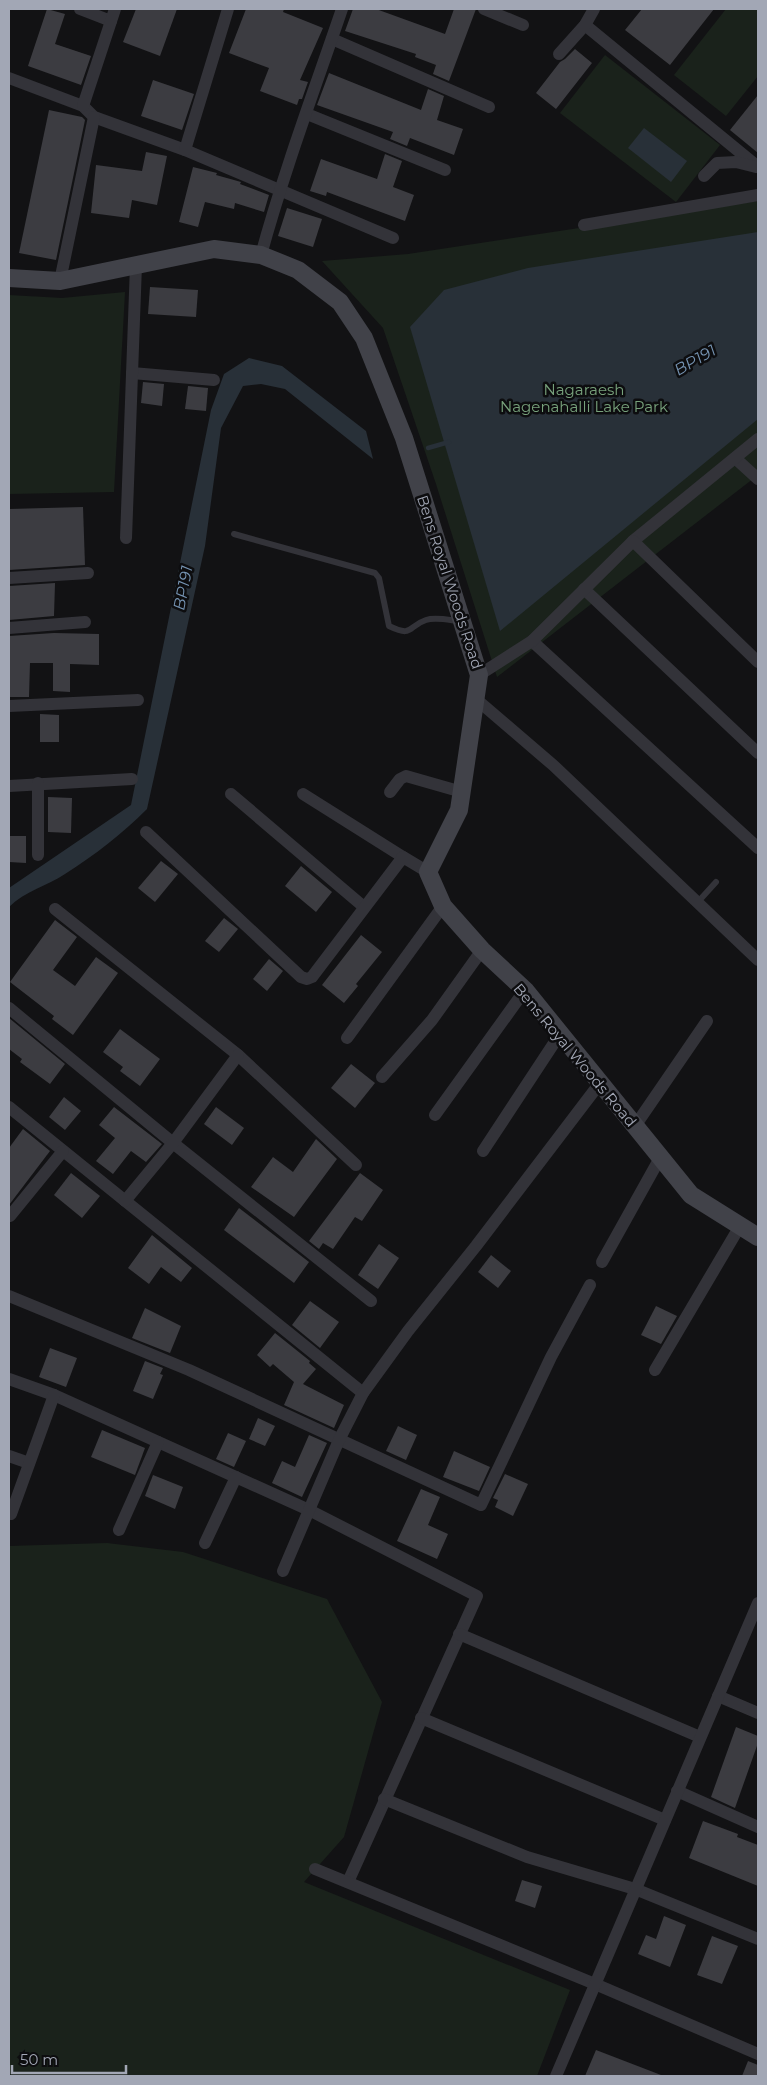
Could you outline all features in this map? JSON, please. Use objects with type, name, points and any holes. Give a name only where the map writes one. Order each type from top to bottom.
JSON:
[{"type":"street","points":[[80,9],[113,15],[82,106]]},
{"type":"street","points":[[186,150],[228,9]]},
{"type":"street","points":[[261,255],[279,189],[307,114],[342,9]]},
{"type":"street","points":[[484,9],[523,25]]},
{"type":"street","points":[[559,54],[585,25],[594,9]]},
{"type":"street","points":[[585,25],[758,168]]},
{"type":"street","points":[[332,39],[489,107]]},
{"type":"street","points":[[9,78],[82,106],[94,117],[186,150],[394,238]]},
{"type":"street","points":[[307,114],[445,170]]},
{"type":"street","points":[[60,281],[94,117]]},
{"type":"street","points":[[704,176],[718,163],[736,162],[758,168]]},
{"type":"street","points":[[584,225],[758,194]]},
{"type":"street","name":"Bens Royal Woods Road","points":[[9,278],[60,281],[214,248],[261,255],[298,270],[340,302],[364,338],[404,438],[480,676],[459,810],[428,872],[443,906],[482,950],[525,990],[691,1195],[758,1237]]},
{"type":"street","points":[[126,538],[136,265]]},
{"type":"street","points":[[132,373],[214,380]]},
{"type":"street","points":[[480,676],[532,640],[633,541],[758,439]]},
{"type":"street","points":[[735,458],[758,479]]},
{"type":"street","points":[[633,541],[758,662]]},
{"type":"street","points":[[9,578],[88,573]]},
{"type":"street","points":[[584,589],[758,753]]},
{"type":"street","points":[[9,628],[85,622]]},
{"type":"street","points":[[532,640],[758,848]]},
{"type":"street","points":[[9,706],[138,700]]},
{"type":"street","points":[[476,700],[553,765],[758,960]]},
{"type":"street","points":[[390,792],[400,779],[406,776],[462,792]]},
{"type":"street","points":[[9,786],[132,778]]},
{"type":"street","points":[[38,783],[38,855]]},
{"type":"street","points":[[231,794],[364,907]]},
{"type":"street","points":[[303,794],[428,872]]},
{"type":"street","points":[[146,832],[301,978],[307,979],[312,977],[403,857]]},
{"type":"street","points":[[347,1038],[443,906]]},
{"type":"street","points":[[55,909],[238,1056],[356,1165]]},
{"type":"street","points":[[382,1077],[432,1020],[482,950]]},
{"type":"street","points":[[435,1115],[525,990]]},
{"type":"street","points":[[9,1008],[173,1143],[371,1301]]},
{"type":"street","points":[[635,1126],[707,1021]]},
{"type":"street","points":[[483,1151],[560,1034]]},
{"type":"street","points":[[125,1201],[173,1143],[238,1056]]},
{"type":"street","points":[[283,1571],[339,1440],[363,1393],[408,1331],[476,1246],[600,1083]]},
{"type":"street","points":[[9,1108],[363,1393]]},
{"type":"street","points":[[10,1216],[63,1151]]},
{"type":"street","points":[[602,1262],[660,1158]]},
{"type":"street","points":[[655,1370],[740,1226]]},
{"type":"street","points":[[9,1296],[190,1370],[481,1505],[551,1357],[590,1285]]},
{"type":"street","points":[[9,1378],[54,1395],[309,1510],[477,1596],[348,1882]]},
{"type":"street","points":[[10,1514],[54,1395]]},
{"type":"street","points":[[119,1530],[158,1442]]},
{"type":"street","points":[[9,1456],[30,1463]]},
{"type":"street","points":[[204,1543],[236,1477]]},
{"type":"street","points":[[556,2076],[758,1604]]},
{"type":"street","points":[[460,1634],[700,1737]]},
{"type":"street","points":[[718,1696],[758,1713]]},
{"type":"street","points":[[421,1718],[665,1820]]},
{"type":"street","points":[[677,1791],[758,1827]]},
{"type":"street","points":[[384,1799],[528,1857],[636,1889],[758,1939]]},
{"type":"street","points":[[315,1869],[595,1984],[758,2054]]},
{"type":"lane","points":[[234,534],[375,573],[379,578],[386,619],[390,626],[401,632],[409,631],[427,620],[462,621]]},
{"type":"lane","points":[[697,902],[716,882]]},
{"type":"green space","points":[[726,9],[758,9],[758,76],[726,116],[674,75]]},
{"type":"green space","points":[[605,55],[720,145],[676,202],[560,113]]},
{"type":"green space","name":"Nagaraesh Nagenahalli Lake Park","points":[[758,201],[758,475],[497,677],[436,484],[383,328],[322,261],[408,254]]},
{"type":"green space","points":[[125,292],[114,492],[9,494],[9,295],[62,298]]},
{"type":"green space","points":[[107,1543],[183,1552],[327,1599],[382,1702],[344,1837],[304,1882],[570,1990],[537,2076],[9,2076],[9,1546]]},
{"type":"water","points":[[644,128],[687,161],[671,182],[628,148]]},
{"type":"water","name":"Nagaraesh Nagenahalli Lake Park","points":[[758,232],[758,419],[500,631],[410,327],[444,290],[528,268]]},
{"type":"water","points":[[249,358],[282,366],[366,431],[373,459],[285,389],[261,384],[243,386],[221,428],[205,546],[147,809],[118,836],[87,859],[58,878],[15,901],[9,907],[9,888],[131,805],[211,410],[224,374]]},
{"type":"building","points":[[47,9],[65,14],[55,44],[91,56],[81,85],[28,66]]},
{"type":"building","points":[[136,9],[177,9],[160,56],[123,42]]},
{"type":"building","points":[[246,9],[284,9],[283,12],[323,28],[300,80],[308,82],[302,99],[299,99],[297,105],[260,91],[269,68],[229,53]]},
{"type":"building","points":[[353,9],[376,9],[445,34],[454,9],[476,9],[449,81],[433,74],[436,65],[415,57],[416,54],[345,31]]},
{"type":"building","points":[[642,9],[714,9],[670,65],[625,30]]},
{"type":"building","points":[[575,49],[592,63],[556,109],[536,93],[560,62]]},
{"type":"building","points":[[329,73],[421,110],[428,89],[444,96],[437,120],[463,129],[454,155],[410,138],[407,146],[390,139],[393,132],[317,105]]},
{"type":"building","points":[[153,80],[194,94],[182,130],[141,116]]},
{"type":"building","points":[[758,95],[758,153],[730,130]]},
{"type":"building","points":[[49,110],[82,117],[85,120],[56,260],[19,253]]},
{"type":"building","points":[[146,152],[167,156],[157,205],[132,200],[129,218],[91,213],[96,165],[142,171]]},
{"type":"building","points":[[385,154],[402,161],[393,187],[414,195],[405,221],[327,192],[326,196],[310,191],[321,159],[377,179]]},
{"type":"building","points":[[193,167],[217,173],[216,175],[241,182],[240,184],[269,195],[264,212],[235,203],[234,209],[205,202],[198,227],[179,222]]},
{"type":"building","points":[[287,208],[322,219],[313,247],[278,236]]},
{"type":"building","points":[[150,287],[198,290],[196,317],[148,314]]},
{"type":"building","points":[[143,382],[164,384],[162,406],[141,403]]},
{"type":"building","points":[[188,386],[208,388],[206,411],[185,409]]},
{"type":"building","points":[[83,507],[85,565],[9,570],[9,509]]},
{"type":"building","points":[[55,583],[54,616],[9,620],[9,586]]},
{"type":"building","points":[[54,633],[99,634],[99,665],[70,664],[70,692],[53,691],[53,663],[30,663],[29,697],[9,697],[9,636]]},
{"type":"building","points":[[40,714],[59,715],[59,742],[40,742]]},
{"type":"building","points":[[48,797],[72,798],[71,833],[48,832]]},
{"type":"building","points":[[9,836],[26,836],[26,863],[9,862]]},
{"type":"building","points":[[161,861],[178,874],[155,902],[138,888]]},
{"type":"building","points":[[301,866],[332,892],[316,912],[285,886]]},
{"type":"building","points":[[224,918],[238,929],[219,952],[205,941]]},
{"type":"building","points":[[55,920],[77,937],[53,970],[75,986],[96,957],[118,973],[73,1035],[52,1019],[54,1016],[10,982]]},
{"type":"building","points":[[361,935],[382,952],[356,984],[358,986],[344,1003],[322,985]]},
{"type":"building","points":[[269,959],[283,971],[267,991],[253,979]]},
{"type":"building","points":[[9,1018],[65,1064],[50,1084],[20,1062],[22,1059],[9,1049]]},
{"type":"building","points":[[120,1029],[160,1059],[140,1086],[120,1071],[123,1067],[103,1052]]},
{"type":"building","points":[[351,1064],[375,1083],[355,1108],[331,1088]]},
{"type":"building","points":[[64,1097],[81,1111],[65,1130],[49,1117]]},
{"type":"building","points":[[114,1107],[162,1144],[146,1162],[131,1151],[113,1174],[96,1161],[115,1138],[99,1125]]},
{"type":"building","points":[[216,1107],[244,1128],[232,1145],[204,1124]]},
{"type":"building","points":[[23,1129],[50,1151],[9,1205],[9,1148]]},
{"type":"building","points":[[316,1139],[337,1159],[294,1217],[251,1187],[273,1157],[293,1172]]},
{"type":"building","points":[[71,1173],[100,1196],[82,1218],[54,1195]]},
{"type":"building","points":[[360,1173],[383,1190],[362,1221],[355,1217],[333,1249],[323,1243],[319,1249],[309,1241]]},
{"type":"building","points":[[239,1208],[309,1262],[294,1283],[224,1230]]},
{"type":"building","points":[[152,1235],[192,1268],[181,1282],[161,1267],[149,1284],[128,1268]]},
{"type":"building","points":[[379,1244],[399,1258],[378,1289],[358,1275]]},
{"type":"building","points":[[491,1255],[511,1271],[498,1288],[478,1272]]},
{"type":"building","points":[[310,1301],[339,1322],[320,1348],[292,1325]]},
{"type":"building","points":[[656,1306],[677,1316],[661,1344],[641,1335]]},
{"type":"building","points":[[145,1308],[181,1326],[170,1353],[132,1338]]},
{"type":"building","points":[[275,1333],[310,1361],[309,1363],[316,1369],[303,1384],[344,1405],[334,1428],[284,1405],[294,1382],[273,1364],[270,1367],[257,1355]]},
{"type":"building","points":[[50,1348],[77,1358],[66,1387],[39,1377]]},
{"type":"building","points":[[145,1361],[163,1368],[160,1374],[163,1375],[153,1399],[133,1391]]},
{"type":"building","points":[[258,1418],[275,1426],[265,1446],[249,1439]]},
{"type":"building","points":[[398,1426],[417,1435],[406,1460],[386,1451]]},
{"type":"building","points":[[102,1430],[145,1448],[135,1475],[91,1457]]},
{"type":"building","points":[[228,1433],[246,1441],[234,1467],[216,1459]]},
{"type":"building","points":[[309,1435],[327,1443],[302,1497],[272,1483],[282,1461],[295,1467]]},
{"type":"building","points":[[454,1451],[490,1467],[479,1491],[443,1477]]},
{"type":"building","points":[[505,1474],[528,1484],[513,1516],[495,1507],[498,1500],[493,1498]]},
{"type":"building","points":[[153,1475],[183,1487],[175,1509],[145,1496]]},
{"type":"building","points":[[421,1489],[440,1497],[428,1525],[448,1534],[437,1559],[397,1541]]},
{"type":"building","points":[[736,1727],[758,1736],[758,1743],[735,1808],[711,1797]]},
{"type":"building","points":[[703,1821],[738,1834],[737,1837],[758,1845],[758,1886],[689,1858]]},
{"type":"building","points":[[522,1880],[542,1886],[535,1908],[515,1901]]},
{"type":"building","points":[[664,1916],[686,1925],[670,1967],[638,1954],[646,1935],[656,1939]]},
{"type":"building","points":[[712,1936],[738,1946],[722,1984],[697,1975]]},
{"type":"building","points":[[596,2050],[661,2075],[661,2076],[585,2076]]},
{"type":"building","points":[[748,2061],[758,2065],[758,2076],[742,2076]]},
{"type":"waterway","name":"BP191","points":[[428,448],[449,442]]}]
